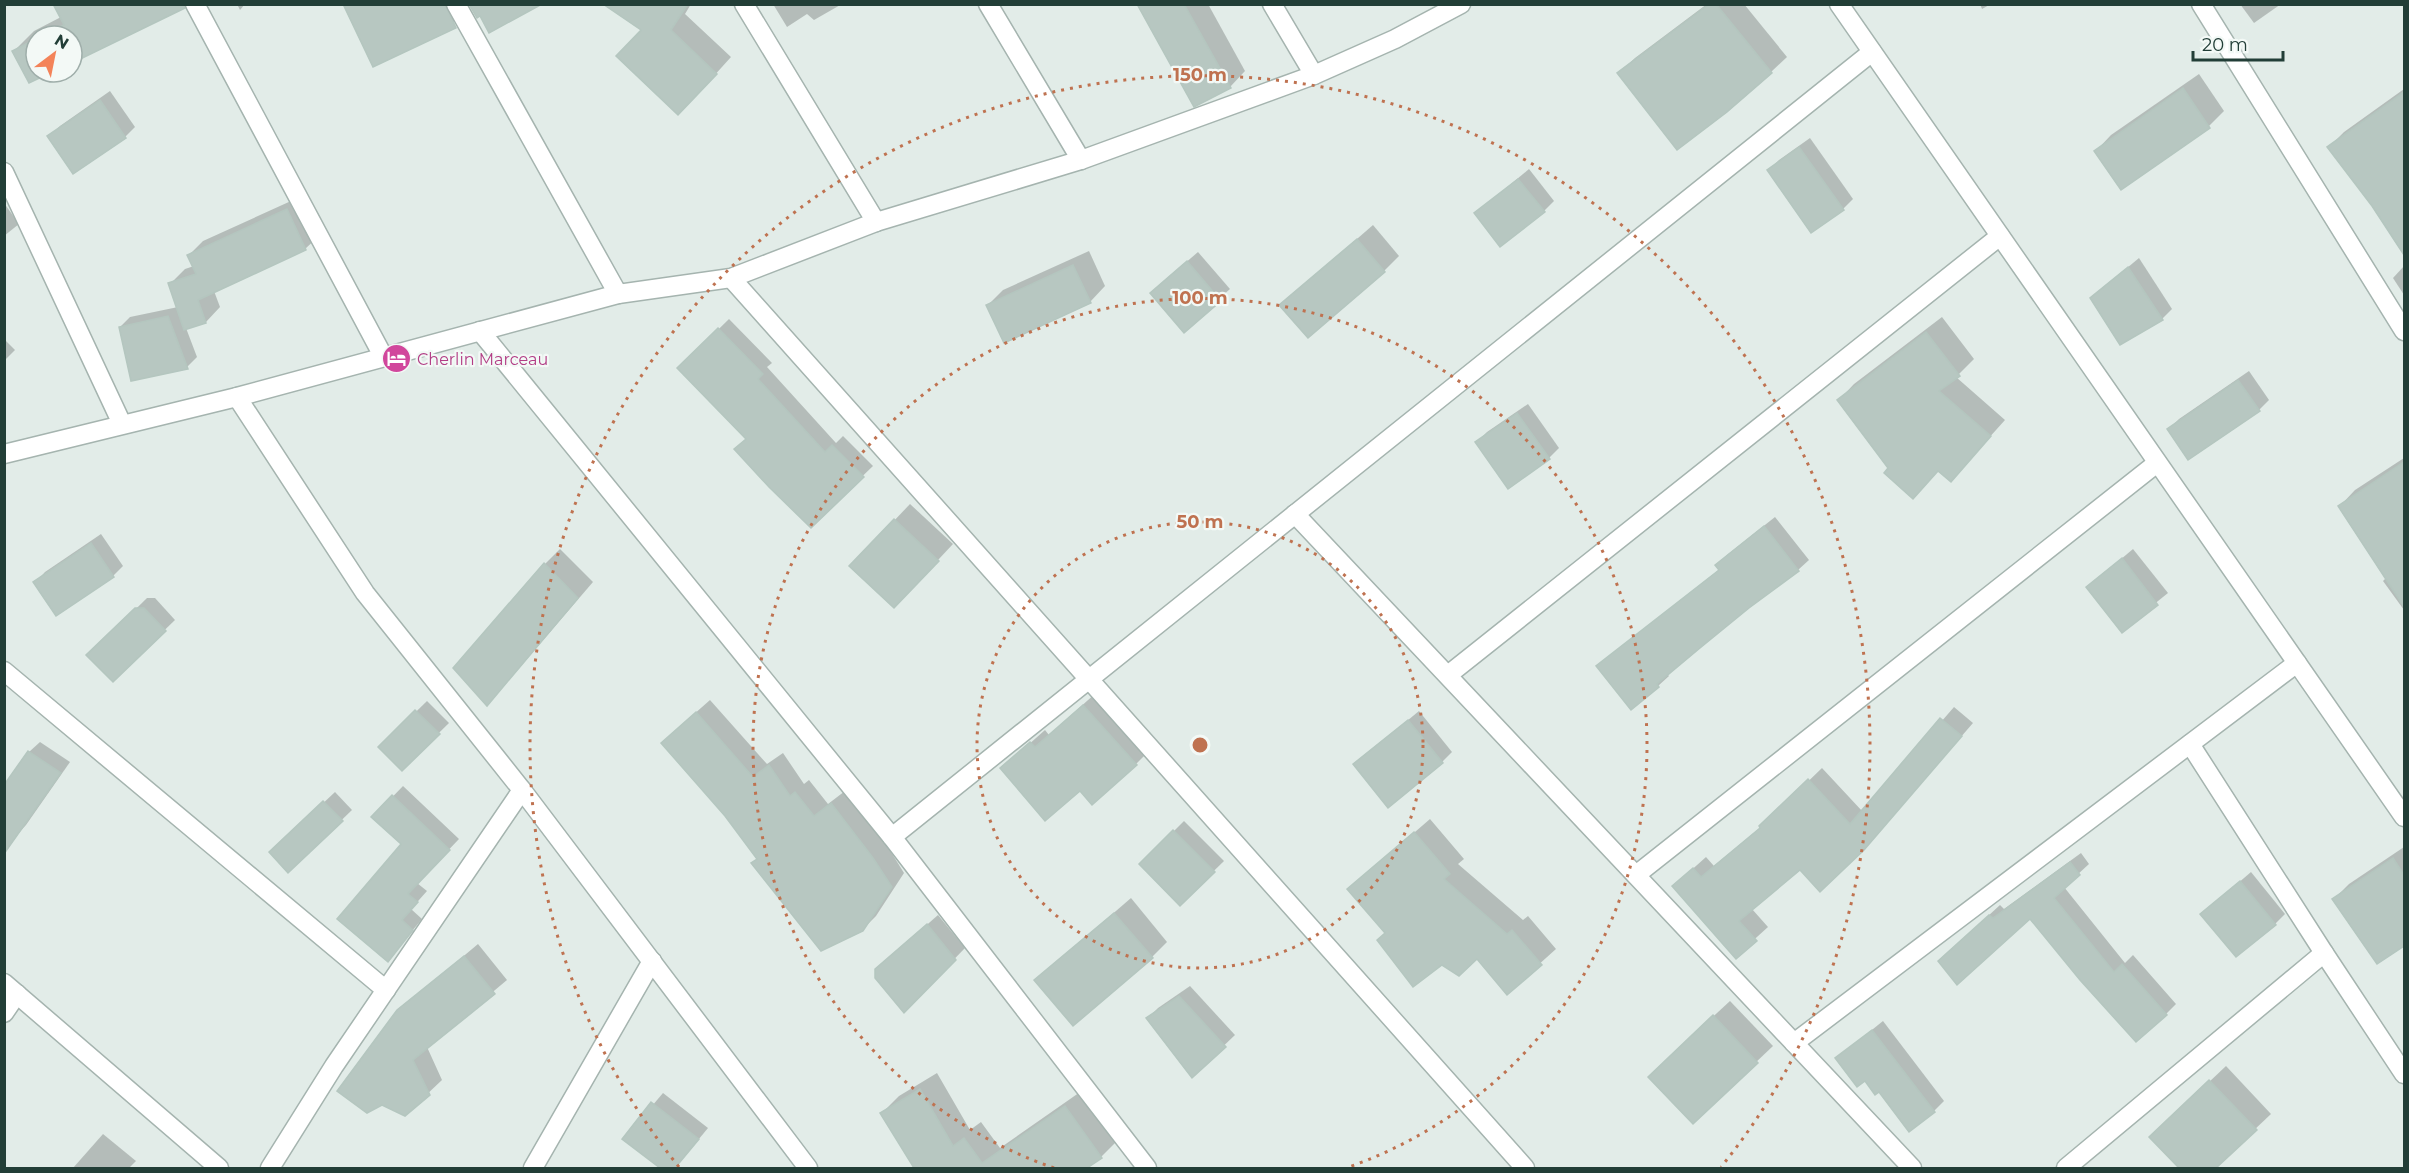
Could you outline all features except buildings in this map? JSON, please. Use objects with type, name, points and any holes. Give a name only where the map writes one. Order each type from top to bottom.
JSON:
[{"type":"street","points":[[195,4],[383,356]]},
{"type":"street","points":[[456,4],[618,294]]},
{"type":"street","points":[[744,4],[876,222]]},
{"type":"street","points":[[988,4],[1081,160]]},
{"type":"street","points":[[1272,4],[1314,75]]},
{"type":"street","points":[[4,454],[237,397],[618,294],[732,278],[876,222],[1081,160],[1314,75],[1395,39],[1461,4]]},
{"type":"street","points":[[1839,4],[2404,817]]},
{"type":"street","points":[[2201,4],[2404,331]]},
{"type":"street","points":[[892,837],[1872,52]]},
{"type":"street","points":[[4,172],[122,424]]},
{"type":"street","points":[[1448,675],[2000,236]]},
{"type":"street","points":[[732,278],[1525,1168]]},
{"type":"street","points":[[480,331],[892,837],[1147,1168]]},
{"type":"street","points":[[237,397],[365,593],[522,790],[808,1168]]},
{"type":"street","points":[[1636,875],[2157,463]]},
{"type":"street","points":[[1296,514],[1912,1168]]},
{"type":"street","points":[[1794,1043],[2297,663]]},
{"type":"street","points":[[4,671],[386,990]]},
{"type":"street","points":[[2190,744],[2404,1074]]},
{"type":"street","points":[[270,1168],[333,1066],[522,790]]},
{"type":"street","points":[[2066,1168],[2324,953]]},
{"type":"street","points":[[533,1168],[652,961]]},
{"type":"street","points":[[4,1013],[10,988],[219,1168]]},
{"type":"place","name":"Cherlin Marceau","points":[[396,359]]}]
